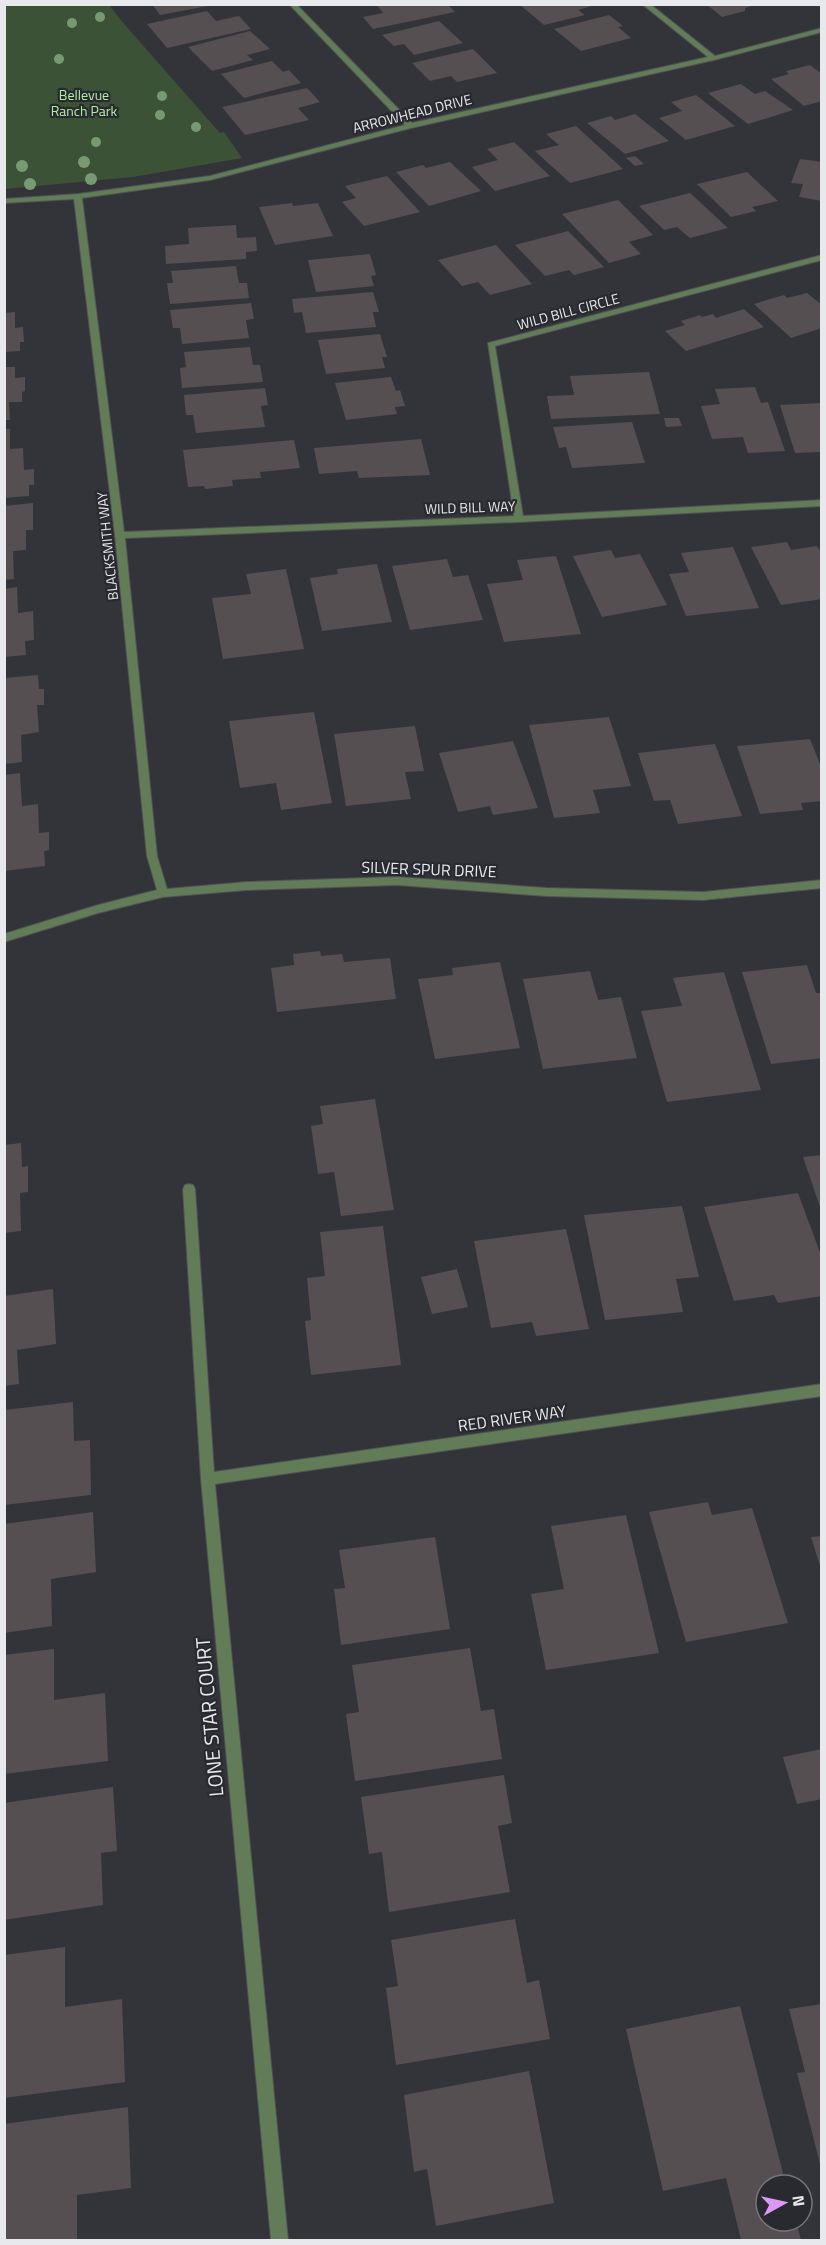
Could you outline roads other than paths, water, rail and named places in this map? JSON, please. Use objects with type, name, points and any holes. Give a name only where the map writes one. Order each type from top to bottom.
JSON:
[{"type":"street","points":[[292,4],[410,126]]},
{"type":"street","points":[[645,4],[714,58]]},
{"type":"street","name":"ARROWHEAD DRIVE","points":[[4,201],[78,196],[210,178],[410,126],[714,58],[822,30]]},
{"type":"street","name":"BLACKSMITH WAY","points":[[78,196],[120,535],[152,856],[164,893]]},
{"type":"street","name":"WILD BILL CIRCLE","points":[[519,519],[491,345],[822,257]]},
{"type":"street","name":"WILD BILL WAY","points":[[120,535],[519,519],[822,503]]},
{"type":"street","name":"SILVER SPUR DRIVE","points":[[4,938],[98,909],[164,893],[247,886],[397,881],[546,892],[703,896],[822,884]]},
{"type":"street","name":"LONE STAR COURT","points":[[189,1189],[208,1479],[280,2241]]},
{"type":"street","name":"RED RIVER WAY","points":[[208,1479],[822,1390]]},
{"type":"park label","name":"Bellevue Ranch Park","points":[[84,102]]}]
